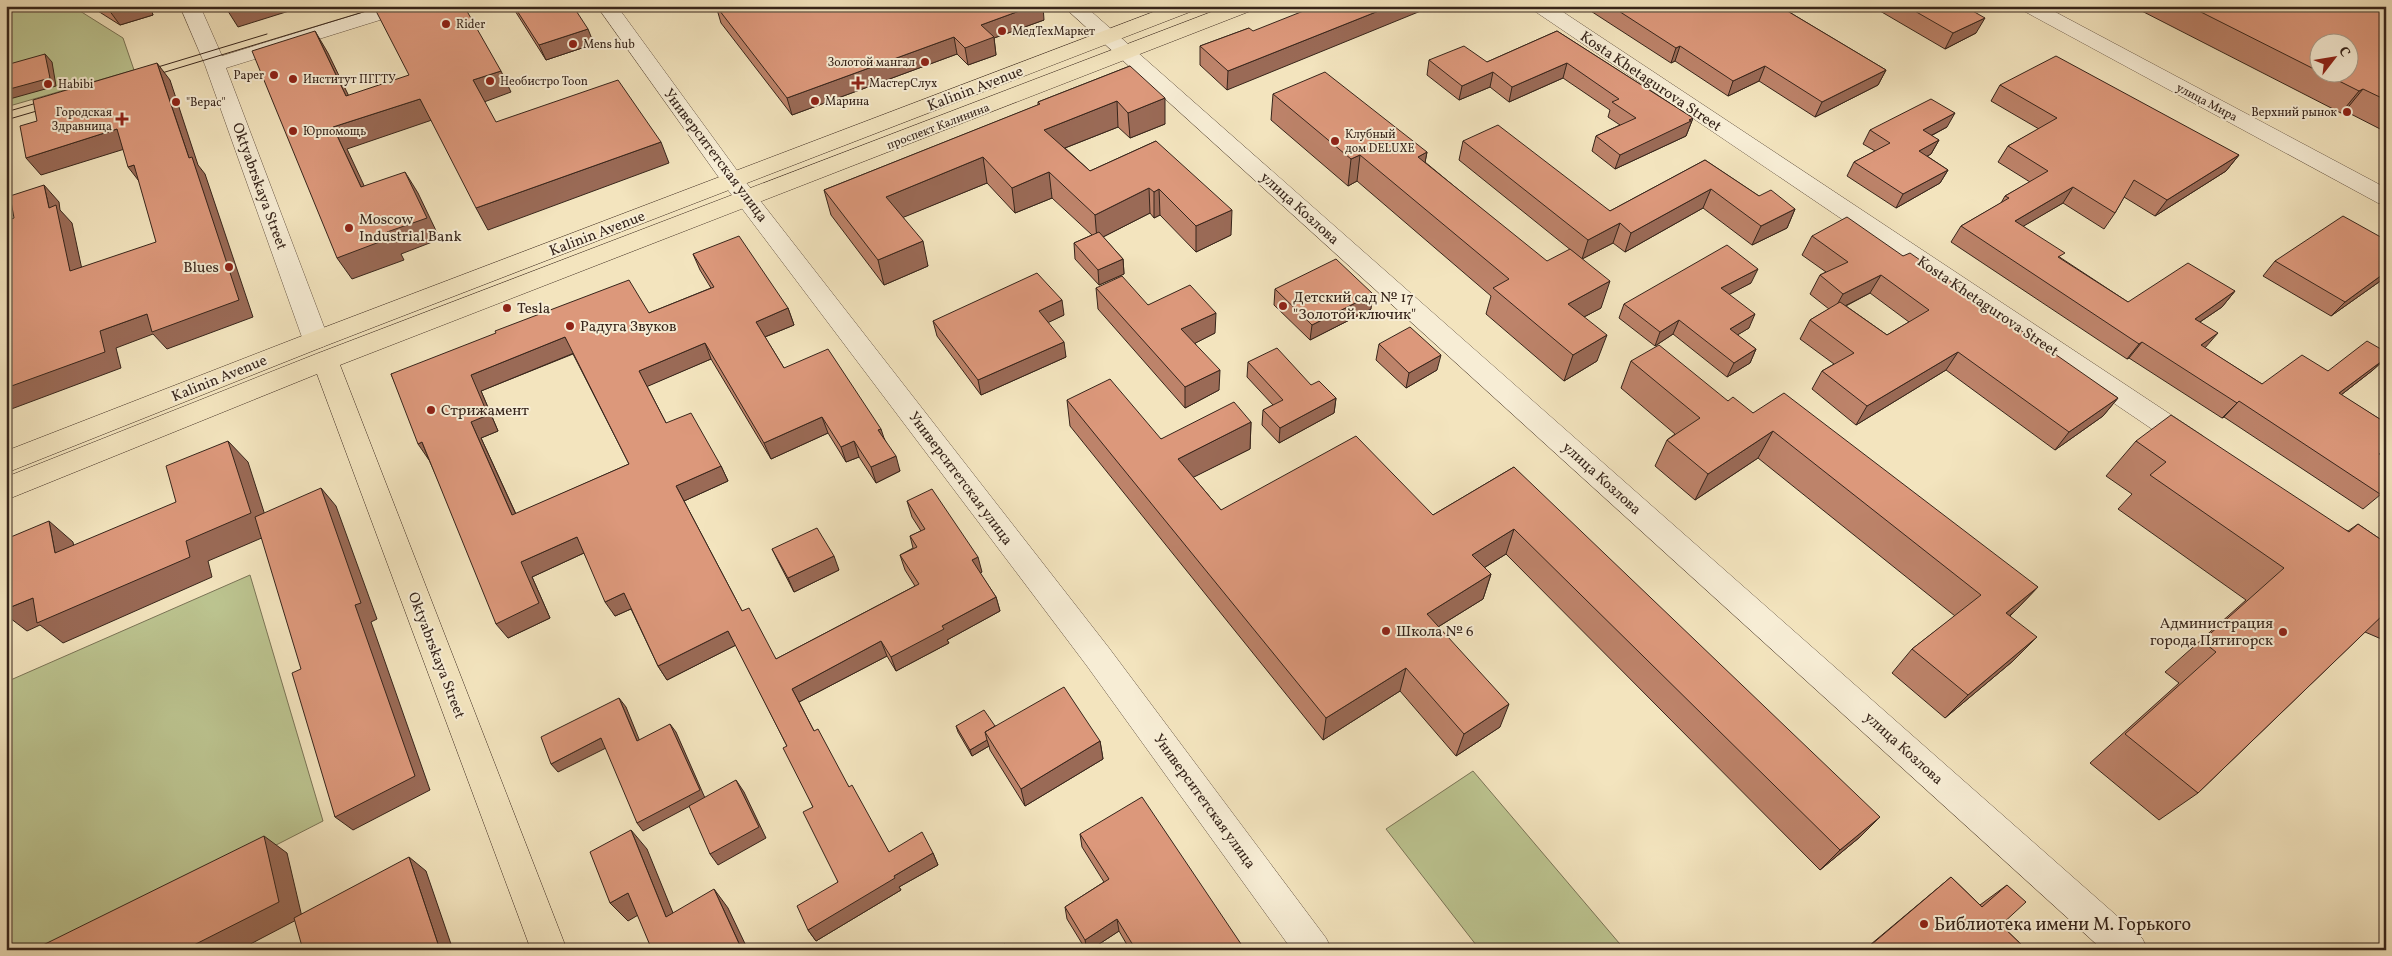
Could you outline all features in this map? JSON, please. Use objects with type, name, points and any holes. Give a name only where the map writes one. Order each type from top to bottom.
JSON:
[{"type":"main road","points":[[1118,45],[1188,6]]},
{"type":"main road","points":[[1118,45],[1246,6]]},
{"type":"main road","name":"проспект Калинина","points":[[741,190],[1118,45]]},
{"type":"main road","name":"Kalinin Avenue","points":[[6,462],[320,350],[741,190]]},
{"type":"main road","name":"Kalinin Avenue","points":[[6,489],[320,350]]},
{"type":"main road","name":"Oktyabrskaya Street","points":[[320,350],[549,950]]},
{"type":"street","name":"Oktyabrskaya Street","points":[[190,6],[211,56],[320,350]]},
{"type":"street","points":[[211,56],[345,6]]},
{"type":"street","points":[[211,56],[405,6]]},
{"type":"street","name":"Университетская улица","points":[[607,6],[741,190],[1092,649],[1314,950]]},
{"type":"street","name":"улица Козлова","points":[[1073,6],[2130,950]]},
{"type":"street","name":"Kosta Khetagurova Street","points":[[1540,6],[2215,457]]},
{"type":"street","name":"улица Мира","points":[[2029,6],[2386,198]]},
{"type":"green space","points":[[6,6],[72,6],[123,38],[134,70],[6,107]]},
{"type":"green space","points":[[250,575],[323,821],[71,950],[6,950],[6,682]]},
{"type":"green space","points":[[1473,771],[1625,950],[1480,950],[1386,829]]},
{"type":"building","points":[[392,6],[464,6],[501,71],[473,80],[496,122],[618,80],[661,142],[476,208],[420,99],[333,127],[361,187],[405,172],[427,218],[387,232],[390,238],[337,258],[252,51],[315,31],[346,96],[409,75],[376,11]]},
{"type":"building","points":[[514,6],[573,6],[588,29],[539,45]]},
{"type":"building","points":[[716,6],[1033,6],[981,25],[994,37],[965,48],[954,37],[787,98]]},
{"type":"building","points":[[1316,6],[1391,6],[1228,71],[1200,46],[1249,28],[1253,31]]},
{"type":"building","points":[[1611,6],[1779,6],[1886,70],[1822,102],[1765,66],[1733,81],[1680,46],[1676,48]]},
{"type":"building","points":[[1906,6],[1964,6],[1985,18],[1953,33]]},
{"type":"building","points":[[2189,6],[2386,6],[2386,100],[2363,89],[2359,91],[2341,82],[2360,82],[2360,32],[2310,32],[2310,67]]},
{"type":"building","points":[[1557,31],[1693,118],[1689,120],[1691,121],[1620,155],[1596,136],[1636,118],[1612,102],[1619,99],[1567,63],[1512,87],[1493,72],[1462,86],[1429,60],[1464,46],[1487,62]]},
{"type":"building","points":[[45,54],[50,78],[6,90],[6,65]]},
{"type":"building","points":[[2056,56],[2239,155],[2167,200],[2134,180],[2115,213],[2073,187],[2015,221],[2065,253],[2058,257],[2128,302],[2188,263],[2235,291],[2195,319],[2218,333],[2201,345],[2262,384],[2302,355],[2328,371],[2367,341],[2386,352],[2386,358],[2339,393],[2386,423],[2386,448],[2379,454],[2386,458],[2386,489],[2380,494],[2239,401],[2237,403],[2142,342],[2139,344],[1961,226],[2009,198],[2005,196],[2048,171],[2008,146],[2057,118],[2000,85]]},
{"type":"building","points":[[157,63],[189,158],[192,157],[239,300],[152,332],[147,314],[100,331],[105,352],[6,388],[6,221],[14,218],[10,196],[44,185],[49,208],[56,205],[70,271],[156,242],[134,165],[128,167],[117,129],[26,158],[20,126],[37,121],[33,100]]},
{"type":"building","points":[[1130,66],[1165,98],[1128,113],[1117,101],[1044,130],[1090,171],[1156,141],[1232,210],[1196,226],[1159,189],[1154,192],[1149,188],[1095,215],[1049,172],[1012,188],[983,157],[886,197],[923,241],[878,260],[824,190],[1040,104],[1038,102]]},
{"type":"building","points":[[1325,72],[1427,152],[1418,157],[1547,261],[1570,249],[1610,281],[1568,304],[1607,335],[1573,355],[1493,288],[1509,279],[1360,155],[1351,159],[1273,94]]},
{"type":"building","points":[[1931,99],[1955,113],[1923,130],[1939,140],[1919,151],[1948,170],[1903,194],[1854,162],[1890,143],[1870,130]]},
{"type":"building","points":[[1498,125],[1610,211],[1705,160],[1759,196],[1771,190],[1795,209],[1761,226],[1711,189],[1631,233],[1620,223],[1588,240],[1463,141]]},
{"type":"building","points":[[2343,216],[2386,240],[2386,272],[2345,302],[2275,261]]},
{"type":"building","points":[[1847,217],[1903,256],[1910,253],[2118,398],[2069,432],[1958,352],[1867,406],[1822,371],[1854,353],[1810,320],[1840,302],[1887,335],[1929,310],[1881,275],[1843,294],[1820,275],[1848,262],[1812,236]]},
{"type":"building","points":[[1099,232],[1123,259],[1098,270],[1074,243]]},
{"type":"building","points":[[739,236],[788,308],[756,322],[784,368],[828,349],[881,429],[878,430],[896,456],[871,467],[854,441],[841,447],[822,417],[764,443],[705,343],[639,371],[666,423],[691,413],[721,466],[676,486],[742,611],[749,608],[776,659],[919,584],[900,555],[917,547],[910,536],[925,529],[907,501],[932,489],[978,557],[972,560],[996,597],[942,626],[944,629],[891,657],[881,641],[792,689],[814,731],[818,729],[849,787],[852,785],[889,852],[922,832],[933,853],[808,930],[797,906],[838,882],[803,812],[813,807],[783,748],[787,746],[728,631],[658,666],[624,593],[605,602],[577,537],[521,562],[539,603],[496,624],[422,442],[418,444],[391,374],[496,333],[495,331],[629,280],[649,313],[714,287],[693,254]],"holes":[[[565,337],[629,464],[512,515],[471,422],[488,415],[471,375]]]},
{"type":"building","points":[[1727,245],[1758,269],[1721,288],[1755,314],[1730,329],[1756,349],[1734,363],[1679,320],[1660,332],[1624,304]]},
{"type":"building","points":[[1336,259],[1373,294],[1312,325],[1275,289]]},
{"type":"building","points":[[1037,273],[1062,300],[1039,311],[1064,342],[978,380],[933,321]]},
{"type":"building","points":[[1122,276],[1148,305],[1190,285],[1216,313],[1181,329],[1220,370],[1185,387],[1096,288]]},
{"type":"building","points":[[1410,327],[1441,355],[1409,373],[1379,344]]},
{"type":"building","points":[[1659,345],[1728,401],[1733,397],[1753,413],[1784,393],[2038,587],[2006,613],[2037,637],[1968,695],[1912,649],[1981,595],[1773,431],[1708,474],[1667,440],[1700,418],[1631,361]]},
{"type":"building","points":[[1277,348],[1311,385],[1319,381],[1336,398],[1280,428],[1263,410],[1283,400],[1248,362]]},
{"type":"building","points":[[1110,379],[1161,439],[1234,402],[1251,422],[1178,459],[1221,510],[1356,436],[1433,515],[1514,467],[1880,817],[1840,850],[1514,529],[1472,555],[1491,574],[1427,614],[1509,704],[1464,734],[1406,668],[1326,718],[1067,400]]},
{"type":"building","name":"Администрация города Пятигорск","points":[[2171,415],[2349,532],[2358,524],[2386,543],[2386,612],[2198,793],[2125,734],[2216,652],[2202,641],[2284,568],[2150,475],[2166,462],[2136,441]]},
{"type":"building","points":[[228,441],[251,513],[186,541],[190,557],[37,623],[33,598],[6,609],[6,539],[49,521],[55,553],[176,502],[166,466]]},
{"type":"building","points":[[321,488],[361,603],[355,605],[415,776],[335,817],[292,673],[301,669],[255,517]]},
{"type":"building","points":[[817,528],[834,556],[788,578],[772,549]]},
{"type":"building","points":[[1064,687],[1100,741],[1021,789],[985,732]]},
{"type":"building","points":[[619,698],[637,741],[670,724],[700,790],[637,823],[601,738],[551,764],[541,737]]},
{"type":"building","points":[[984,710],[995,726],[985,732],[987,740],[970,750],[956,726]]},
{"type":"building","points":[[736,780],[759,827],[710,854],[689,806]]},
{"type":"building","points":[[1142,797],[1245,950],[1136,950],[1117,919],[1085,940],[1065,907],[1109,879],[1080,834]]},
{"type":"building","points":[[631,830],[666,917],[714,889],[742,950],[652,950],[628,893],[610,903],[590,852]]},
{"type":"building","points":[[264,836],[279,902],[184,950],[39,950],[39,947]]},
{"type":"building","points":[[409,857],[440,950],[303,950],[294,918]]},
{"type":"building","points":[[1951,877],[1982,907],[2007,885],[2026,902],[2001,925],[2027,950],[1865,950]]},
{"type":"building","points":[[1005,944],[1008,950],[995,950]]},
{"type":"tram line","points":[[152,76],[383,6]]},
{"type":"tram line","points":[[148,70],[267,34]]},
{"type":"tram line","points":[[6,112],[47,100]]},
{"type":"tram line","points":[[6,120],[47,108]]},
{"type":"place","name":"Rider","points":[[446,24]]},
{"type":"place","name":"МедТехМаркет","points":[[1002,31]]},
{"type":"place","name":"Mens hub","points":[[573,44]]},
{"type":"place","name":"Золотой мангал","points":[[925,62]]},
{"type":"place","name":"Paper","points":[[274,75]]},
{"type":"place","name":"Институт ПГГТУ","points":[[293,79]]},
{"type":"place","name":"Необистро Toon","points":[[490,81]]},
{"type":"place","name":"МастерСлух","points":[[858,83]]},
{"type":"place","name":"Habibi","points":[[48,84]]},
{"type":"place","name":"Марина","points":[[815,101]]},
{"type":"place","name":"\"Верас\"","points":[[176,102]]},
{"type":"place","name":"Верхний рынок","points":[[2347,112]]},
{"type":"place","name":"Городская Здравница","points":[[122,119]]},
{"type":"place","name":"Юрпомощь","points":[[293,131]]},
{"type":"place","name":"Клубный дом DELUXE","points":[[1335,141]]},
{"type":"place","name":"Moscow Industrial Bank","points":[[349,228]]},
{"type":"place","name":"Blues","points":[[229,267]]},
{"type":"place","name":"Детский сад № 17 \"Золотой ключик\"","points":[[1283,306]]},
{"type":"place","name":"Tesla","points":[[507,308]]},
{"type":"place","name":"Радуга Звуков","points":[[570,326]]},
{"type":"place","name":"Стрижамент","points":[[431,410]]},
{"type":"place","name":"Школа № 6","points":[[1386,631]]},
{"type":"place","name":"Администрация города Пятигорск","points":[[2283,632]]},
{"type":"place","name":"Библиотека имени М. Горького","points":[[1924,924]]}]
